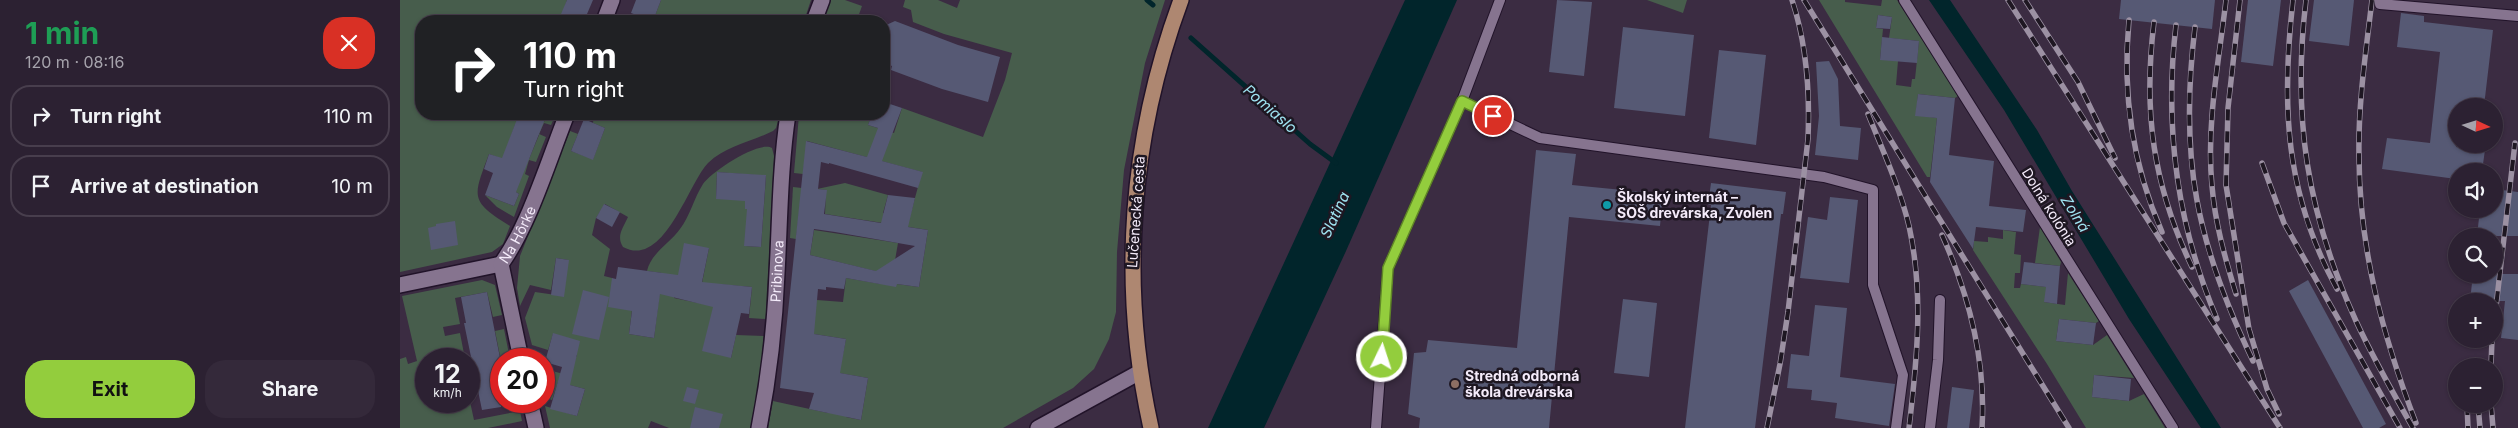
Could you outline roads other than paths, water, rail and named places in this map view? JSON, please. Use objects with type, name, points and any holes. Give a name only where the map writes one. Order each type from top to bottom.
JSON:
[{"type":"main road","name":"Lučenecká cesta","points":[[1151,428],[1140,372],[1136,337],[1132,262],[1137,181],[1141,147],[1154,84],[1181,0]]},
{"type":"street","points":[[606,15],[612,0]]},
{"type":"street","points":[[816,15],[822,0]]},
{"type":"street","name":"Na Hôrke","points":[[519,348],[501,264],[511,251],[521,229],[565,120]]},
{"type":"street","name":"Pribinova","points":[[759,428],[774,327],[783,147],[787,120]]},
{"type":"street","points":[[400,285],[501,264]]},
{"type":"street","points":[[1038,428],[1140,372]]},
{"type":"street","points":[[533,413],[536,428]]},
{"type":"lane","points":[[1376,428],[1388,268],[1462,101],[1500,0]]},
{"type":"lane","name":"Dolná kolónia","points":[[1904,0],[2173,428]]},
{"type":"lane","points":[[2380,0],[2380,4],[2518,16]]},
{"type":"lane","points":[[1462,101],[1540,138],[1824,177],[1873,190],[1873,285],[1903,375],[1896,428]]},
{"type":"lane","points":[[1930,428],[1938,360],[1940,300]]},
{"type":"water","name":"Slatina","points":[[1405,0],[1457,0],[1346,251],[1264,428],[1208,428]]},
{"type":"water","name":"Zolná","points":[[1929,0],[1950,0],[2037,130],[2072,191],[2221,428],[2201,428],[2129,319],[2004,110]]},
{"type":"waterway","name":"Pomiaslo","points":[[1147,0],[1153,5]]},
{"type":"waterway","name":"Pomiaslo","points":[[1191,38],[1310,144],[1336,163]]},
{"type":"railway","points":[[1767,428],[1788,312],[1808,139],[1808,104],[1804,51],[1792,0]]},
{"type":"railway","points":[[1804,0],[2069,428]]},
{"type":"railway","points":[[2008,0],[2280,428]]},
{"type":"railway","points":[[2025,0],[2078,82],[2115,158]]},
{"type":"railway","points":[[2226,0],[2214,93],[2211,163],[2213,200],[2218,227],[2236,294]]},
{"type":"railway","points":[[2240,0],[2228,108],[2226,185],[2249,329],[2267,389],[2279,414]]},
{"type":"railway","points":[[2293,0],[2288,76],[2288,113],[2291,148],[2306,218],[2337,289]]},
{"type":"railway","points":[[2306,0],[2301,85],[2307,164],[2315,203],[2339,281],[2356,321],[2376,362],[2413,428]]},
{"type":"railway","points":[[2372,0],[2360,116],[2359,155],[2363,224],[2368,258],[2383,325],[2416,423]]},
{"type":"railway","points":[[2129,20],[2127,75],[2128,102],[2132,128],[2143,181],[2162,232]]},
{"type":"railway","points":[[2154,22],[2150,87],[2154,148],[2168,207],[2192,267]]},
{"type":"railway","points":[[2176,25],[2172,100],[2173,138],[2177,175],[2192,248],[2203,284],[2217,319]]},
{"type":"railway","points":[[2195,27],[2189,118],[2191,159],[2197,198],[2205,238],[2218,277],[2233,318],[2253,361]]},
{"type":"railway","points":[[1868,114],[1901,198],[1914,251],[1918,327],[1909,428]]},
{"type":"railway","points":[[2498,293],[2515,143]]},
{"type":"railway","points":[[2262,163],[2284,223],[2400,428]]},
{"type":"railway","points":[[1942,235],[1960,281],[1974,329],[1981,378],[1982,428]]},
{"type":"railway","points":[[2491,358],[2492,348]]},
{"type":"railway","points":[[2467,413],[2468,428]]},
{"type":"railway","points":[[2479,413],[2480,428]]},
{"type":"railway","points":[[2492,413],[2493,428]]},
{"type":"place","name":"Školský internát – SOŠ drevárska, Zvolen","points":[[1607,205]]},
{"type":"place","name":"Stredná odborná škola drevárska","points":[[1455,384]]}]
